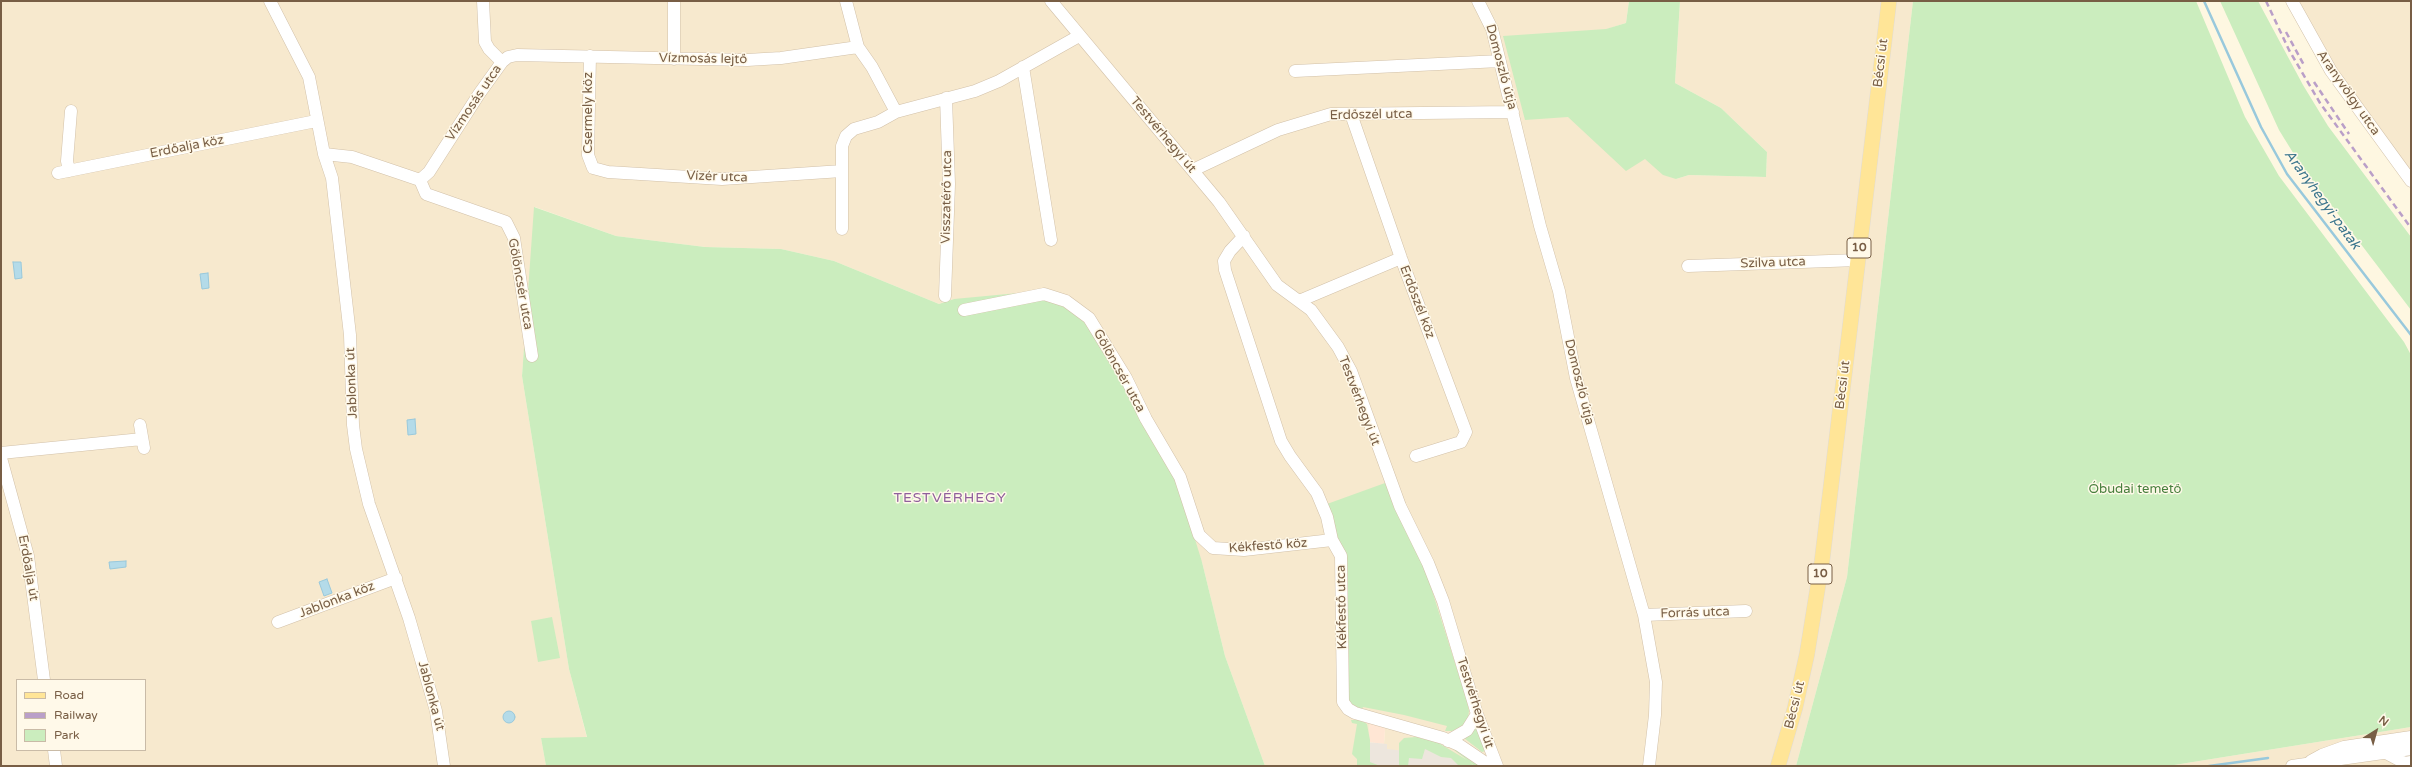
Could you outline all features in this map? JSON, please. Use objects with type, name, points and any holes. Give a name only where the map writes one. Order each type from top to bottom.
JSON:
[{"type":"main road","name":"Bécsi út","points":[[1778,766],[1795,708],[1805,661],[1822,561],[1889,1]]},
{"type":"street","name":"Jablonka út","points":[[270,1],[309,77],[316,121],[324,154],[332,178],[337,204],[350,335],[353,425],[356,450],[369,504],[396,578],[436,712],[444,766]]},
{"type":"street","name":"Vízmosás utca","points":[[420,180],[429,172],[502,62],[489,49],[485,42],[483,1]]},
{"type":"street","points":[[674,1],[674,59]]},
{"type":"street","points":[[846,1],[858,47],[872,67],[896,112]]},
{"type":"street","name":"Testvérhegyi út","points":[[1051,1],[1193,170],[1222,207],[1236,228],[1244,236],[1260,263],[1277,285],[1300,301],[1321,320],[1351,371],[1387,473],[1443,601],[1477,714],[1497,766]]},
{"type":"street","name":"Domoszló útja","points":[[1478,1],[1492,29],[1540,226],[1559,291],[1576,378],[1644,615],[1656,682],[1656,716],[1649,766]]},
{"type":"street","name":"Aranyvölgy utca","points":[[2292,1],[2331,71],[2411,181]]},
{"type":"street","points":[[842,229],[842,146],[846,136],[854,129],[878,122],[896,112],[975,91],[1080,36]]},
{"type":"street","name":"Vízmosás lejtő","points":[[502,62],[517,55],[674,59],[781,58],[858,47]]},
{"type":"street","name":"Csermely köz","points":[[590,56],[588,155],[593,168]]},
{"type":"street","points":[[1295,71],[1500,61]]},
{"type":"street","points":[[1023,67],[1051,240]]},
{"type":"street","name":"Visszatérő utca","points":[[945,296],[949,184],[946,98]]},
{"type":"street","name":"Erdőalja köz","points":[[71,111],[67,161],[64,172],[316,121]]},
{"type":"street","name":"Erdőszél utca","points":[[1193,170],[1278,130],[1320,116],[1351,114],[1513,112]]},
{"type":"street","name":"Erdőszél köz","points":[[1351,114],[1401,258],[1466,432],[1461,442],[1416,456]]},
{"type":"street","points":[[324,154],[352,156],[420,180]]},
{"type":"street","name":"Vízér utca","points":[[593,168],[608,172],[722,179],[842,171]]},
{"type":"street","name":"Gölöncsér utca","points":[[420,180],[426,194],[506,222],[514,238],[532,356]]},
{"type":"street","name":"Kékfestő utca","points":[[1244,236],[1224,261],[1225,270],[1279,436],[1290,456],[1319,498],[1327,517],[1332,540],[1339,552],[1341,560],[1342,698],[1345,706],[1355,714],[1448,741],[1490,766]]},
{"type":"street","points":[[1300,301],[1401,258]]},
{"type":"street","name":"Szilva utca","points":[[1688,266],[1858,260]]},
{"type":"street","name":"Gölöncsér utca","points":[[964,310],[1044,294],[1066,301],[1089,318],[1126,378],[1146,419],[1180,477],[1194,524],[1206,543]]},
{"type":"street","name":"Erdőalja út","points":[[44,679],[32,581],[24,541],[1,459],[143,443],[140,425]]},
{"type":"street","name":"Kékfestő köz","points":[[1206,543],[1213,548],[1227,550],[1332,540]]},
{"type":"street","name":"Jablonka köz","points":[[278,622],[396,578]]},
{"type":"street","name":"Forrás utca","points":[[1644,615],[1746,611]]},
{"type":"street","points":[[1448,741],[1462,734],[1472,724],[1477,714]]},
{"type":"street","points":[[2306,764],[2322,755],[2344,747],[2411,736]]},
{"type":"street","points":[[2292,766],[2411,749]]},
{"type":"street","points":[[54,751],[56,766]]},
{"type":"street","points":[[2386,753],[2405,763],[2411,762]]},
{"type":"street","points":[[2386,753],[2389,766]]},
{"type":"shaded area","points":[[1,1],[1629,1],[1626,23],[1607,29],[1676,179],[1689,175],[1766,177],[1767,152],[1721,108],[1675,83],[1680,1],[1913,1],[1847,577],[1796,766],[1469,766],[1386,749],[1387,744],[1384,744],[1385,729],[1370,723],[1365,766],[1265,766],[1225,656],[1202,562],[954,299],[939,304],[834,261],[781,249],[705,247],[616,236],[535,207],[522,376],[569,669],[587,738],[541,738],[546,766],[1,766]]},
{"type":"shaded area","points":[[2292,1],[2411,1],[2411,181]]},
{"type":"shaded area","points":[[1370,723],[1383,726],[1385,729],[1384,744],[1367,742]]},
{"type":"shaded area","points":[[2411,727],[2411,766],[2168,766]]},
{"type":"shaded area","points":[[1422,740],[1469,766],[1365,766],[1367,742],[1387,744],[1387,749],[1405,751]]},
{"type":"green space","points":[[1629,1],[1680,1],[1675,83],[1721,108],[1767,152],[1766,177],[1689,175],[1676,179],[1663,175],[1645,159],[1626,171],[1568,117],[1525,120],[1503,36],[1606,29],[1626,23]]},
{"type":"green space","name":"Óbudai temető","points":[[1913,1],[2196,1],[2245,117],[2279,176],[2404,342],[2411,355],[2411,727],[2168,766],[1796,766],[1847,577]]},
{"type":"green space","points":[[2220,1],[2258,1],[2303,85],[2328,126],[2411,237],[2411,310],[2300,164],[2279,130]]},
{"type":"green space","points":[[534,207],[616,236],[705,247],[781,249],[834,261],[939,304],[954,299],[1018,293],[1060,303],[1087,320],[1177,481],[1202,562],[1225,656],[1265,766],[546,766],[541,738],[587,737],[569,669],[522,376]]},
{"type":"green space","points":[[1385,483],[1423,562],[1467,701],[1469,711],[1468,718],[1464,725],[1452,731],[1445,731],[1447,726],[1404,715],[1363,707],[1361,711],[1346,702],[1342,583],[1327,504]]},
{"type":"green space","points":[[552,617],[560,658],[538,662],[531,621]]},
{"type":"green space","points":[[1351,720],[1361,720],[1367,724],[1370,740],[1370,762],[1380,766],[1357,766],[1357,759],[1352,754],[1357,724],[1352,723]]},
{"type":"green space","points":[[1477,725],[1485,751],[1482,752],[1464,738]]},
{"type":"green space","points":[[1416,737],[1437,742],[1467,760],[1445,743],[1484,766],[1474,766],[1471,763],[1473,766],[1459,766],[1451,758],[1441,757],[1425,749],[1422,759],[1409,758],[1408,766],[1399,766],[1399,743],[1404,738]]},
{"type":"water","points":[[13,262],[21,262],[22,278],[15,279]]},
{"type":"water","points":[[208,273],[209,288],[202,289],[200,274]]},
{"type":"water","points":[[415,419],[416,434],[408,435],[407,420]]},
{"type":"water","points":[[126,561],[126,567],[110,569],[109,562]]},
{"type":"water","points":[[327,579],[332,593],[324,596],[319,582]]},
{"type":"water","points":[[507,711],[511,711],[515,717],[511,723],[507,723],[503,719],[503,715]]},
{"type":"waterway","name":"Aranyhegyi-patak","points":[[2204,1],[2261,127],[2287,174],[2411,335]]},
{"type":"waterway","points":[[2209,766],[2268,758]]},
{"type":"railway","points":[[2266,1],[2289,50],[2320,103],[2411,228]]},
{"type":"railway","points":[[2286,32],[2305,67]]},
{"type":"railway","points":[[2314,82],[2349,134]]},
{"type":"district","name":"TESTVÉRHEGY","points":[[950,498]]}]
